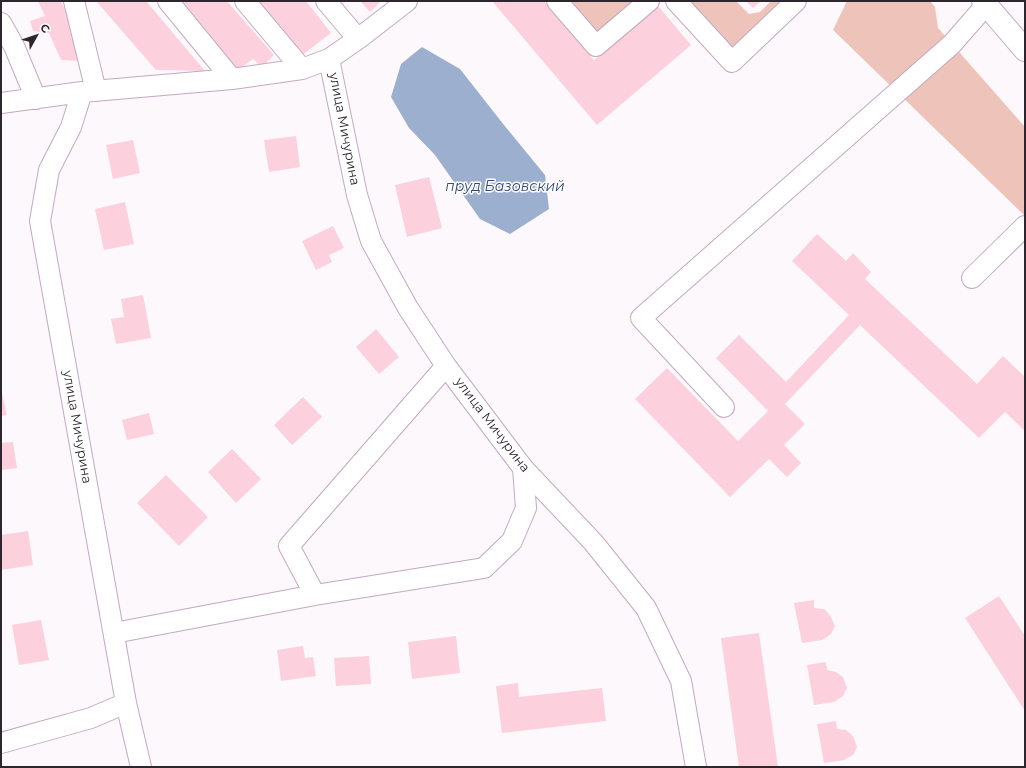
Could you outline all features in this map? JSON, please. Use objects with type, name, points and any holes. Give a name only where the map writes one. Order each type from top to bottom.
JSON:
[{"type":"main road","points":[[984,3],[1025,50]]},
{"type":"street","points":[[74,1],[89,92]]},
{"type":"street","points":[[168,1],[232,79]]},
{"type":"street","points":[[245,1],[302,69]]},
{"type":"street","points":[[326,1],[358,39]]},
{"type":"street","name":"улица Мичурина","points":[[1,102],[89,92],[232,79],[302,69],[330,59],[407,1]]},
{"type":"street","points":[[557,1],[596,46],[649,1]]},
{"type":"street","points":[[676,1],[693,9],[732,62],[796,1]]},
{"type":"street","points":[[724,407],[641,318],[952,44],[984,3]]},
{"type":"street","points":[[1,23],[14,46],[36,99]]},
{"type":"street","name":"улица Мичурина","points":[[330,59],[357,195],[371,241],[408,308],[446,366],[523,468],[593,542],[646,608],[681,681],[696,767]]},
{"type":"street","name":"улица Мичурина","points":[[89,92],[49,170],[40,221],[126,703],[141,767]]},
{"type":"street","points":[[972,278],[1025,226]]},
{"type":"street","points":[[315,595],[289,546],[446,366]]},
{"type":"street","points":[[114,633],[315,595],[484,568],[512,541],[526,508],[523,468]]},
{"type":"street","points":[[1,743],[91,718],[126,703]]},
{"type":"shaded area","points":[[557,1],[649,1],[596,46]]},
{"type":"shaded area","points":[[676,1],[736,1],[749,14],[760,12],[771,1],[783,1],[732,62]]},
{"type":"shaded area","points":[[847,1],[930,1],[935,7],[938,28],[1025,127],[1025,216],[833,30]]},
{"type":"water","name":"пруд Базовский","points":[[422,47],[460,69],[545,175],[549,209],[510,234],[480,219],[435,155],[409,128],[391,97],[401,64]]},
{"type":"building","points":[[38,1],[61,1],[67,13],[78,61],[61,60],[49,33],[33,31],[30,21],[45,16]]},
{"type":"building","points":[[96,1],[146,1],[205,71],[156,70]]},
{"type":"building","points":[[182,1],[227,1],[274,55],[262,67],[253,59],[238,70]]},
{"type":"building","points":[[256,1],[306,1],[331,33],[301,56]]},
{"type":"building","points":[[360,1],[381,1],[370,12]]},
{"type":"building","points":[[492,1],[544,1],[594,60],[658,6],[691,45],[597,125]]},
{"type":"building","points":[[746,1],[761,1],[753,8]]},
{"type":"building","points":[[296,136],[300,167],[269,172],[264,140]]},
{"type":"building","points":[[133,140],[140,173],[113,179],[106,145]]},
{"type":"building","points":[[429,177],[442,228],[407,237],[395,185]]},
{"type":"building","points":[[125,202],[134,244],[104,250],[95,209]]},
{"type":"building","points":[[333,226],[344,248],[329,255],[332,262],[316,270],[302,241]]},
{"type":"building","points":[[817,234],[846,261],[853,253],[871,272],[865,279],[977,384],[1003,356],[1025,377],[1025,431],[1005,412],[979,438],[860,325],[785,404],[805,424],[784,445],[801,463],[787,477],[769,459],[730,497],[635,399],[667,368],[738,441],[768,411],[716,358],[739,335],[786,382],[849,315],[792,261]]},
{"type":"building","points":[[143,295],[151,338],[116,344],[111,319],[124,317],[121,299]]},
{"type":"building","points":[[376,329],[399,357],[379,374],[356,347]]},
{"type":"building","points":[[1,390],[7,415],[1,416]]},
{"type":"building","points":[[303,397],[322,417],[292,445],[274,425]]},
{"type":"building","points":[[149,413],[154,434],[127,440],[122,420]]},
{"type":"building","points":[[13,442],[17,468],[1,470],[1,443]]},
{"type":"building","points":[[232,449],[261,479],[236,503],[208,472]]},
{"type":"building","points":[[166,475],[208,517],[179,546],[137,503]]},
{"type":"building","points":[[28,531],[33,565],[1,570],[1,535]]},
{"type":"building","points":[[999,596],[1025,636],[1025,711],[965,618]]},
{"type":"building","points":[[814,600],[814,608],[824,609],[830,615],[835,626],[831,634],[822,640],[802,643],[794,603]]},
{"type":"building","points":[[41,620],[49,660],[19,665],[12,625]]},
{"type":"building","points":[[759,633],[778,767],[739,767],[721,638]]},
{"type":"building","points":[[456,636],[460,673],[412,679],[408,642]]},
{"type":"building","points":[[303,646],[305,658],[313,657],[316,676],[281,681],[277,650]]},
{"type":"building","points":[[369,656],[371,684],[336,686],[334,658]]},
{"type":"building","points":[[826,662],[827,670],[836,672],[843,677],[847,688],[843,696],[834,702],[814,705],[807,665]]},
{"type":"building","points":[[518,683],[519,697],[602,688],[606,721],[502,733],[496,686]]},
{"type":"building","points":[[836,721],[837,729],[846,730],[853,736],[857,747],[853,755],[844,760],[824,763],[817,724]]}]
